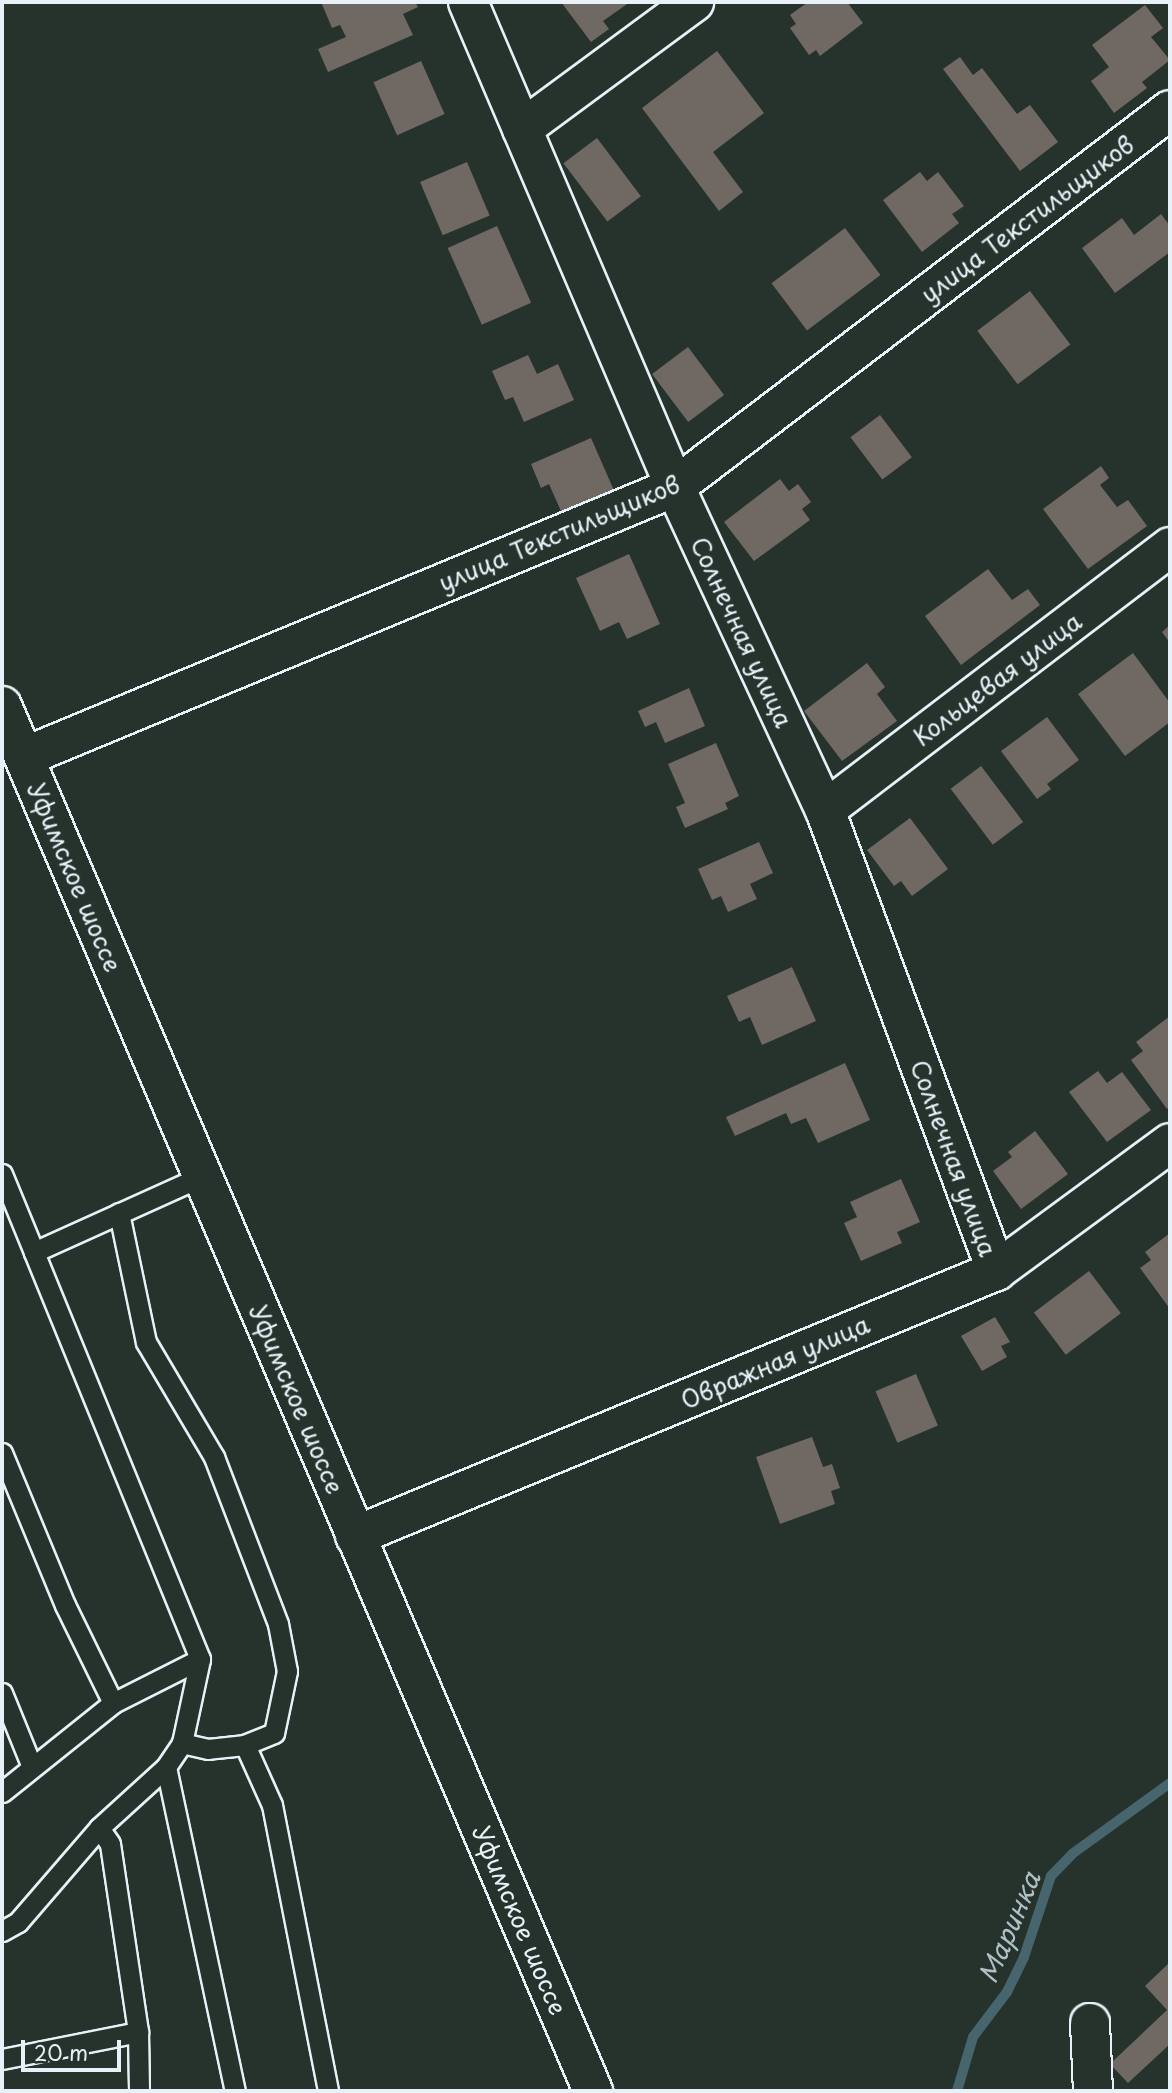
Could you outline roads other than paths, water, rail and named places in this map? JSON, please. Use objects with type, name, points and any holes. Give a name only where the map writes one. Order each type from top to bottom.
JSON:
[{"type":"street","name":"Солнечная улица","points":[[468,2],[675,487],[825,810],[996,1270]]},
{"type":"street","points":[[522,129],[694,2]]},
{"type":"street","name":"улица Текстильщиков","points":[[24,757],[675,487],[1170,110]]},
{"type":"street","name":"Кольцевая улица","points":[[825,810],[1170,547]]},
{"type":"street","name":"Уфимское шоссе","points":[[2,706],[593,2091]]},
{"type":"street","name":"Овражная улица","points":[[355,1536],[996,1270],[1170,1143]]},
{"type":"street","points":[[1090,2023],[1093,2091]]},
{"type":"lane","points":[[2,1174],[200,1659],[182,1743],[166,1767],[99,1828],[18,1922],[2,1931]]},
{"type":"lane","points":[[34,1252],[202,1176]]},
{"type":"lane","points":[[119,1213],[146,1342],[214,1457],[278,1624],[288,1671],[282,1712],[274,1733],[245,1745],[208,1749],[182,1743]]},
{"type":"lane","points":[[2,1453],[65,1605],[113,1703]]},
{"type":"lane","points":[[2,1792],[113,1703],[200,1659]]},
{"type":"lane","points":[[2,1693],[32,1767]]},
{"type":"lane","points":[[245,1745],[272,1805],[328,2091]]},
{"type":"lane","points":[[166,1767],[234,2091]]},
{"type":"lane","points":[[99,1828],[110,1844],[138,2032],[139,2091]]},
{"type":"lane","points":[[2,2059],[138,2032]]},
{"type":"waterway","name":"Маринка","points":[[957,2091],[973,2037],[1007,1992],[1024,1957],[1051,1876],[1072,1854],[1170,1783]]}]
